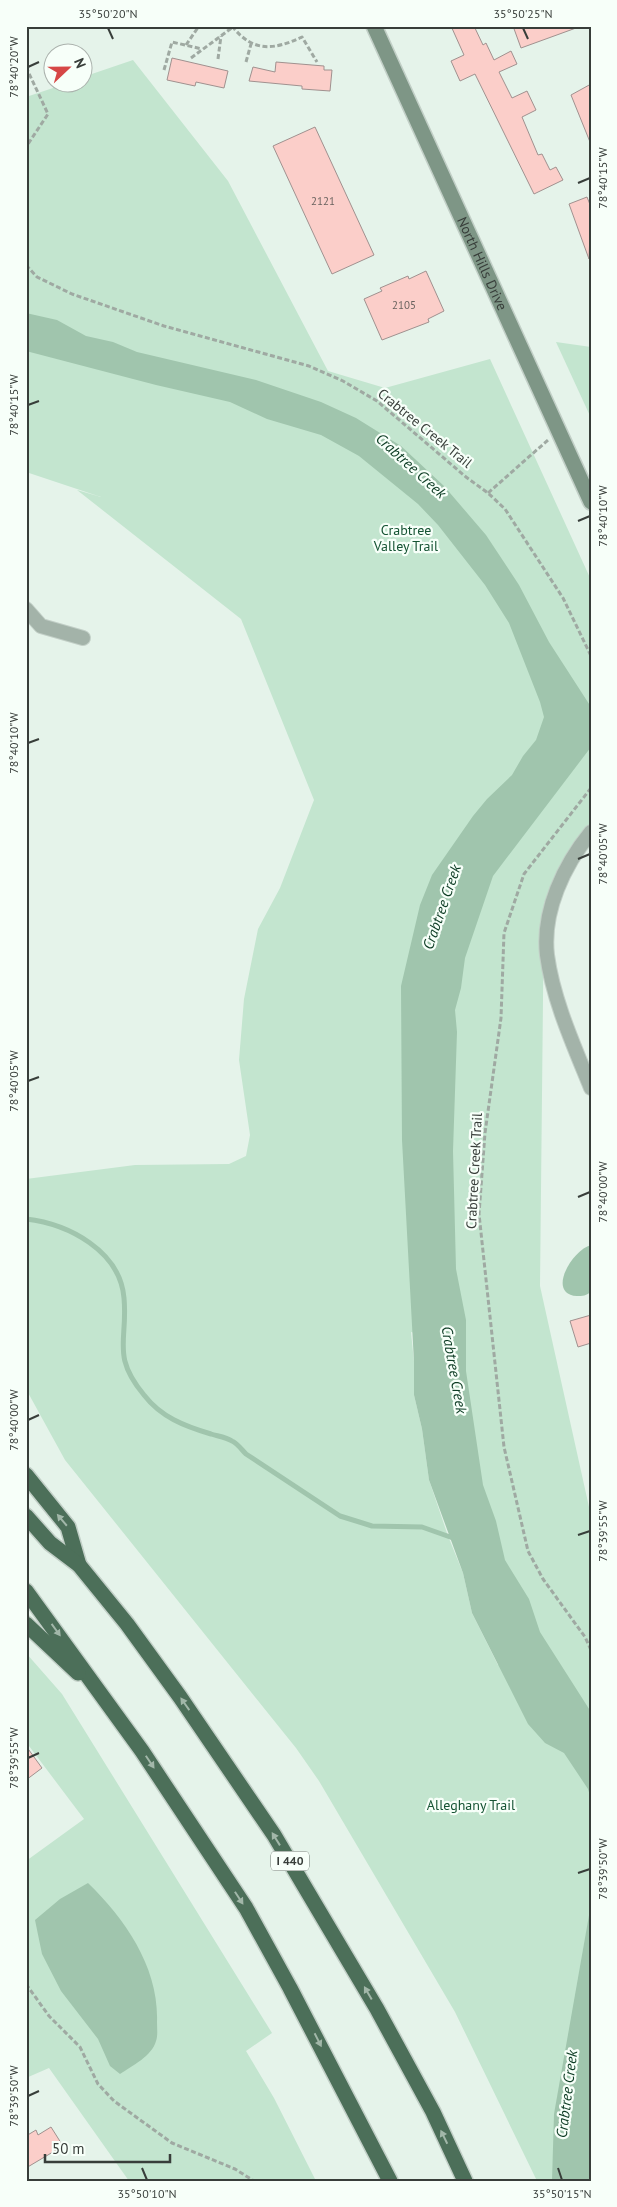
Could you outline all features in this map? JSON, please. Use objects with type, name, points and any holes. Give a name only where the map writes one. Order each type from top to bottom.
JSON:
[{"type":"highway","points":[[26,1475],[68,1528],[79,1565]]},
{"type":"highway","name":"I 440","points":[[26,1516],[50,1543],[79,1565],[180,1697],[274,1835],[377,2009],[432,2112],[465,2181]]},
{"type":"highway","points":[[26,1591],[180,1806],[246,1908],[290,1988],[390,2181]]},
{"type":"highway","points":[[26,1624],[103,1696]]},
{"type":"main road","name":"North Hills Drive","points":[[374,26],[591,502]]},
{"type":"street","points":[[26,609],[41,626],[83,638]]},
{"type":"street","points":[[591,832],[576,850],[558,886],[552,908],[547,953],[558,996],[591,1088]]},
{"type":"path","points":[[186,45],[199,26]]},
{"type":"path","points":[[190,58],[232,26],[251,44],[264,47],[285,45],[302,37],[317,62]]},
{"type":"path","points":[[218,59],[221,36]]},
{"type":"path","points":[[164,70],[172,42],[202,49]]},
{"type":"path","points":[[246,62],[251,44]]},
{"type":"path","points":[[26,67],[48,114],[26,147]]},
{"type":"path","name":"Crabtree Creek Trail","points":[[26,265],[37,277],[72,294],[164,326],[309,366],[342,380],[377,401],[466,477],[488,492],[504,509],[564,598],[591,656]]},
{"type":"path","points":[[488,492],[558,431]]},
{"type":"path","name":"Crabtree Creek Trail","points":[[591,788],[524,874],[504,934],[501,1018],[485,1133],[480,1214],[504,1447],[528,1551],[543,1579],[585,1637],[591,1650]]},
{"type":"path","points":[[26,1984],[49,2016],[80,2047],[98,2084],[114,2101],[172,2143],[235,2169],[254,2181]]},
{"type":"green space","points":[[133,60],[228,181],[328,371],[385,388],[490,359],[591,580],[591,836],[581,846],[544,903],[540,1286],[591,1516],[591,2181],[537,2181],[455,2012],[319,1781],[296,1748],[65,1460],[26,1389],[26,1179],[135,1165],[229,1164],[246,1156],[250,1135],[239,1060],[244,999],[258,929],[280,888],[314,800],[241,619],[77,490],[101,497],[26,472],[26,97],[42,92],[92,92],[92,74]],"holes":[[[411,1332],[437,1339],[498,1593],[534,1651],[498,1665],[472,1613],[463,1573],[429,1480],[422,1429],[414,1395],[414,1362]]]},
{"type":"green space","points":[[556,342],[591,347],[591,418]]},
{"type":"green space","points":[[26,1653],[62,1694],[272,2033],[246,2051],[274,2098],[316,2181],[129,2181],[49,2068],[26,2078],[26,1861],[84,1819],[26,1742]]},
{"type":"water","name":"Crabtree Creek","points":[[26,313],[57,320],[86,336],[113,342],[137,352],[256,380],[321,402],[356,418],[401,446],[444,486],[486,535],[519,585],[549,642],[591,707],[591,747],[493,876],[465,958],[461,988],[455,1010],[457,1032],[453,1151],[456,1269],[466,1320],[466,1371],[483,1485],[496,1521],[505,1560],[529,1599],[540,1632],[591,1712],[591,1799],[588,1789],[564,1753],[545,1743],[528,1724],[472,1613],[463,1573],[429,1480],[422,1429],[414,1395],[414,1362],[402,1140],[401,986],[420,905],[432,875],[473,816],[487,799],[512,775],[523,756],[536,740],[544,717],[540,702],[509,623],[485,585],[438,525],[418,504],[359,456],[321,435],[267,419],[230,402],[26,351]]},
{"type":"water","points":[[591,1245],[591,1291],[583,1296],[568,1293],[563,1288],[565,1272],[576,1255]]},
{"type":"water","points":[[88,1883],[115,1913],[138,1946],[146,1964],[156,2002],[157,2039],[154,2046],[141,2060],[120,2074],[110,2066],[98,2039],[61,1991],[42,1954],[35,1920],[60,1899]]},
{"type":"water","name":"Crabtree Creek","points":[[591,1904],[591,2181],[552,2181],[554,2114]]},
{"type":"building","points":[[451,26],[474,26],[483,45],[486,43],[494,60],[511,51],[517,64],[499,72],[512,98],[527,91],[536,110],[522,117],[538,155],[542,154],[550,170],[556,167],[563,180],[534,194],[475,74],[460,81],[451,61],[464,55]]},
{"type":"building","points":[[513,26],[576,26],[576,28],[521,48]]},
{"type":"building","points":[[172,58],[228,71],[224,88],[196,82],[195,86],[167,80]]},
{"type":"building","points":[[276,62],[324,66],[324,70],[332,70],[330,91],[302,89],[302,86],[249,81],[253,67],[275,72]]},
{"type":"building","points":[[591,84],[591,142],[590,142],[571,95]]},
{"type":"building","points":[[315,127],[374,255],[332,274],[273,146]]},
{"type":"building","points":[[587,197],[591,207],[589,259],[569,204]]},
{"type":"building","points":[[426,271],[444,311],[428,319],[429,322],[382,340],[364,299],[382,291],[380,288],[408,276],[409,279]]},
{"type":"building","points":[[591,1315],[591,1343],[578,1347],[570,1321]]},
{"type":"building","points":[[26,1746],[42,1768],[26,1780]]},
{"type":"building","points":[[51,2127],[63,2146],[26,2168],[26,2136],[36,2130],[38,2135]]},
{"type":"waterway","points":[[26,1219],[59,1227],[75,1234],[103,1254],[113,1267],[120,1281],[124,1298],[124,1358],[134,1381],[144,1395],[166,1415],[182,1424],[234,1442],[246,1454],[340,1516],[372,1526],[422,1527],[453,1538]]},
{"type":"park label","name":"Crabtree Valley Trail","points":[[406,538]]},
{"type":"park label","name":"Alleghany Trail","points":[[471,1805]]}]
